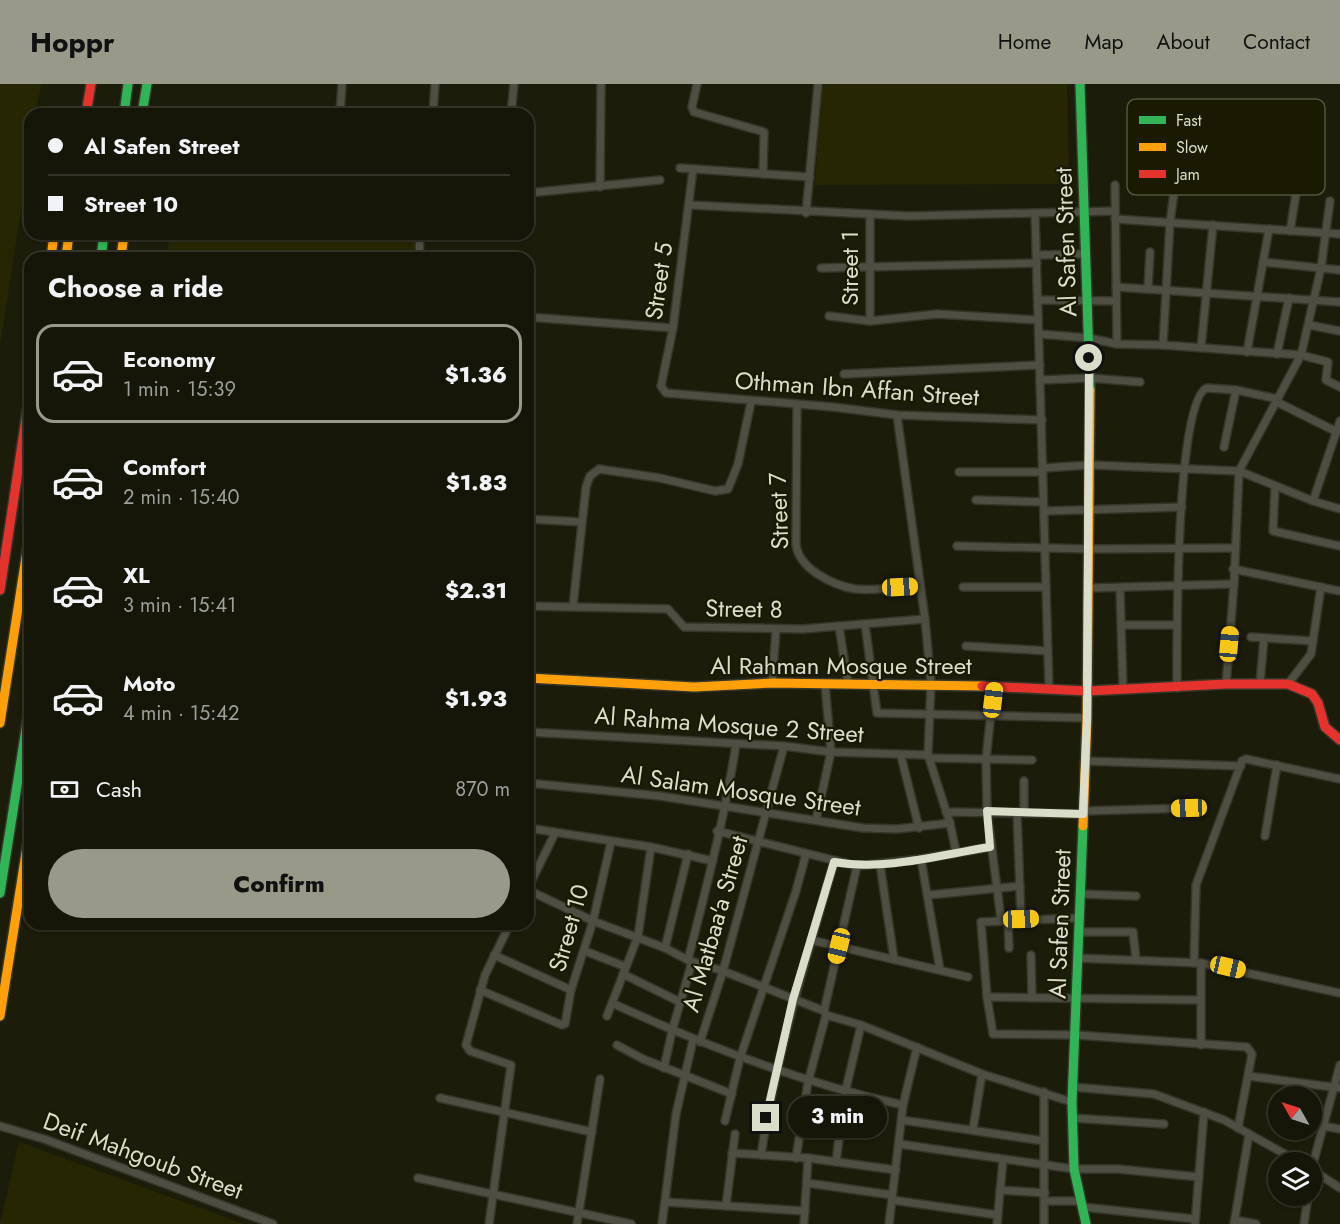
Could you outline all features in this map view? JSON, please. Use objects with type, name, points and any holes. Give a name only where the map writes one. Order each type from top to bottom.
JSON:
[{"type":"main road","points":[[87,108],[91,84]]},
{"type":"main road","points":[[125,108],[128,84]]},
{"type":"main road","points":[[143,108],[147,84]]},
{"type":"main road","name":"Al Safen Street","points":[[1080,84],[1089,338],[1090,465],[1088,691],[1072,1102],[1074,1169],[1086,1224]]},
{"type":"main road","points":[[0,591],[24,432]]},
{"type":"main road","points":[[0,723],[24,570]]},
{"type":"main road","name":"Al Rahman Mosque Street","points":[[534,678],[694,687],[772,683],[931,683],[1088,691],[1226,684],[1288,684],[1312,694],[1318,703],[1325,727],[1340,740]]},
{"type":"main road","points":[[0,893],[24,742]]},
{"type":"main road","points":[[0,1016],[24,866]]},
{"type":"street","points":[[340,108],[342,84]]},
{"type":"street","points":[[433,108],[435,84]]},
{"type":"street","points":[[512,108],[514,84]]},
{"type":"street","points":[[600,187],[601,84]]},
{"type":"street","points":[[697,84],[692,108],[694,112],[764,132],[764,174]]},
{"type":"street","points":[[806,213],[818,84]]},
{"type":"street","points":[[680,168],[810,177]]},
{"type":"street","name":"Street 5","points":[[669,393],[661,386],[673,328],[693,169]]},
{"type":"street","points":[[534,192],[660,180]]},
{"type":"street","points":[[1115,185],[1117,344]]},
{"type":"street","points":[[1164,345],[1170,222],[1174,195]]},
{"type":"street","points":[[1290,231],[1296,195]]},
{"type":"street","points":[[1226,684],[1234,584],[1239,471],[1301,355],[1321,268],[1330,201]]},
{"type":"street","points":[[690,205],[806,213],[909,216],[1084,212],[1170,222],[1340,234]]},
{"type":"street","points":[[1035,213],[1049,689]]},
{"type":"street","name":"Street 1","points":[[870,214],[870,321]]},
{"type":"street","points":[[1202,348],[1213,225]]},
{"type":"street","points":[[1247,352],[1269,229]]},
{"type":"street","points":[[1148,289],[1150,252]]},
{"type":"street","points":[[1036,255],[1085,254]]},
{"type":"street","points":[[1263,262],[1340,270]]},
{"type":"street","points":[[821,268],[1037,263]]},
{"type":"street","points":[[1116,287],[1340,302]]},
{"type":"street","points":[[1277,354],[1289,298]]},
{"type":"street","points":[[1038,300],[1116,301]]},
{"type":"street","points":[[829,316],[870,321],[937,314],[1038,320]]},
{"type":"street","points":[[534,316],[673,328]]},
{"type":"street","points":[[1309,325],[1340,331]]},
{"type":"street","points":[[1039,334],[1089,338],[1117,344],[1164,345],[1301,355],[1328,362],[1326,380],[1340,387]]},
{"type":"street","points":[[844,374],[1040,365]]},
{"type":"street","points":[[1040,380],[1090,378],[1140,382]]},
{"type":"street","points":[[1177,688],[1183,468],[1200,392],[1207,388],[1236,390],[1277,401],[1335,431]]},
{"type":"street","points":[[1224,447],[1236,390]]},
{"type":"street","name":"Othman Ibn Affan Street","points":[[669,393],[897,415],[1042,420]]},
{"type":"street","points":[[573,606],[588,481],[593,472],[599,469],[660,478],[715,491],[728,489],[738,464],[751,402]]},
{"type":"street","name":"Street 7","points":[[797,405],[796,544],[802,563],[811,570],[856,589],[920,586]]},
{"type":"street","points":[[897,415],[925,619],[931,683],[927,713],[928,756],[950,824],[956,852]]},
{"type":"street","points":[[1312,501],[1340,421]]},
{"type":"street","points":[[959,472],[1043,470],[1090,465],[1239,471],[1312,501],[1340,508]]},
{"type":"street","points":[[1275,486],[1273,531],[1340,545]]},
{"type":"street","points":[[976,500],[1043,502]]},
{"type":"street","points":[[1045,511],[1182,507]]},
{"type":"street","points":[[534,519],[582,522]]},
{"type":"street","points":[[957,546],[1089,549],[1234,548]]},
{"type":"street","points":[[1233,569],[1340,591]]},
{"type":"street","points":[[1089,588],[1234,584]]},
{"type":"street","points":[[963,587],[1046,588]]},
{"type":"street","points":[[1288,684],[1306,664],[1313,641],[1320,587]]},
{"type":"street","points":[[1120,588],[1123,690]]},
{"type":"street","name":"Street 8","points":[[534,606],[666,609],[672,611],[679,624],[684,627],[776,630],[925,619]]},
{"type":"street","points":[[865,624],[877,713],[1087,718]]},
{"type":"street","points":[[1122,625],[1178,625]]},
{"type":"street","points":[[839,626],[848,684]]},
{"type":"street","points":[[772,683],[776,630]]},
{"type":"street","points":[[1251,637],[1313,641]]},
{"type":"street","points":[[1260,683],[1264,638]]},
{"type":"street","points":[[966,646],[1048,651]]},
{"type":"street","points":[[816,820],[831,752],[825,684]]},
{"type":"street","points":[[994,685],[987,759],[987,811],[996,887],[1005,919],[1009,948]]},
{"type":"street","name":"Al Rahma Mosque 2 Street","points":[[534,732],[784,746],[831,752],[928,756]]},
{"type":"street","points":[[664,1068],[713,861],[717,831],[726,806],[736,744]]},
{"type":"street","name":"Al Matbaa'a Street","points":[[662,1224],[676,1114],[685,1076],[723,971],[784,746]]},
{"type":"street","points":[[901,756],[919,828]]},
{"type":"street","points":[[928,756],[1032,760]]},
{"type":"street","points":[[1201,1045],[1195,892],[1241,766],[1246,759],[1340,779]]},
{"type":"street","points":[[1085,761],[1222,763],[1241,766]]},
{"type":"street","points":[[1265,836],[1277,765]]},
{"type":"street","points":[[1021,919],[1020,812],[1024,781]]},
{"type":"street","name":"Al Salam Mosque Street","points":[[534,784],[726,806],[863,828],[919,828],[950,824]]},
{"type":"street","points":[[946,812],[1083,812],[1189,808]]},
{"type":"street","points":[[534,829],[651,847],[713,861]]},
{"type":"street","points":[[717,831],[857,866],[921,859],[990,847]]},
{"type":"street","points":[[534,877],[555,833]]},
{"type":"street","name":"Street 10","points":[[480,990],[564,1025],[571,990],[593,921],[611,842]]},
{"type":"street","points":[[607,1016],[638,936],[651,847]]},
{"type":"street","points":[[665,948],[688,854]]},
{"type":"street","points":[[725,1121],[740,1058],[799,884],[806,854]]},
{"type":"street","points":[[921,859],[929,895],[940,970]]},
{"type":"street","points":[[760,1155],[775,1071],[793,999],[834,862]]},
{"type":"street","points":[[880,864],[894,959]]},
{"type":"street","points":[[795,1158],[808,1082],[857,866]]},
{"type":"street","points":[[929,895],[1020,886]]},
{"type":"street","points":[[534,892],[593,921],[638,936],[690,961],[723,971],[982,1074],[1072,1102]]},
{"type":"street","points":[[1080,894],[1136,896]]},
{"type":"street","points":[[1079,918],[1005,919],[981,922],[987,997],[994,1035],[1076,1035],[1187,1040],[1201,1045],[1250,1048],[1248,1076],[1238,1128]]},
{"type":"street","points":[[489,1224],[511,1065],[466,1047],[480,990],[507,930]]},
{"type":"street","points":[[1078,932],[1134,932],[1136,959]]},
{"type":"street","points":[[811,940],[968,977]]},
{"type":"street","points":[[585,951],[680,1002]]},
{"type":"street","points":[[1031,955],[1032,998]]},
{"type":"street","points":[[494,956],[571,990]]},
{"type":"street","points":[[1077,958],[1198,963],[1228,967],[1340,993]]},
{"type":"street","points":[[987,997],[1201,1000]]},
{"type":"street","points":[[612,1003],[672,1031],[775,1071],[845,1092],[903,1105]]},
{"type":"street","points":[[836,1162],[845,1092],[861,1025]]},
{"type":"street","points":[[617,1045],[664,1068],[732,1094]]},
{"type":"street","points":[[889,1224],[903,1105],[917,1047]]},
{"type":"street","points":[[1316,1152],[1337,1088],[1340,1065]]},
{"type":"street","points":[[972,1129],[982,1074]]},
{"type":"street","points":[[1248,1076],[1337,1088]]},
{"type":"street","points":[[577,1224],[600,1079]]},
{"type":"street","points":[[1072,1087],[1154,1094],[1204,1112],[1281,1152]]},
{"type":"street","points":[[1044,1092],[1044,1224]]},
{"type":"street","points":[[440,1098],[592,1132]]},
{"type":"street","points":[[1000,1190],[1195,1222],[1204,1112]]},
{"type":"street","points":[[1073,1118],[1164,1124]]},
{"type":"street","points":[[902,1120],[1044,1141]]},
{"type":"street","name":"Deif Mahgoub Street","points":[[0,1126],[44,1139],[273,1224]]},
{"type":"street","points":[[1323,1126],[1340,1129]]},
{"type":"street","points":[[726,1206],[735,1134]]},
{"type":"street","points":[[1249,1134],[1235,1222],[1256,1224]]},
{"type":"street","points":[[899,1144],[1074,1169],[1118,1169],[1199,1176]]},
{"type":"street","points":[[732,1153],[808,1158],[896,1170]]},
{"type":"street","points":[[804,1224],[808,1158]]},
{"type":"street","points":[[998,1224],[1003,1160]]},
{"type":"street","points":[[1322,1177],[1340,1188]]},
{"type":"street","points":[[418,1178],[631,1224]]},
{"type":"street","points":[[807,1183],[998,1215]]},
{"type":"street","points":[[665,1202],[805,1211]]},
{"type":"street","points":[[1304,1224],[1307,1206]]},
{"type":"shaded area","points":[[0,84],[41,84],[37,108],[24,108],[24,191],[0,346]]},
{"type":"shaded area","points":[[822,84],[1067,84],[1069,184],[815,185]]},
{"type":"shaded area","points":[[169,240],[418,240],[416,252],[168,252]]},
{"type":"shaded area","points":[[19,1142],[244,1224],[0,1224]]},
{"type":"traffic: fast","points":[[125,108],[128,84]]},
{"type":"traffic: fast","points":[[143,108],[147,84]]},
{"type":"traffic: fast","points":[[1080,84],[1090,390]]},
{"type":"traffic: fast","points":[[102,252],[103,240]]},
{"type":"traffic: fast","points":[[0,893],[24,742]]},
{"type":"traffic: fast","points":[[1083,826],[1072,1102],[1074,1169],[1086,1224]]},
{"type":"traffic: slow","points":[[52,252],[53,240]]},
{"type":"traffic: slow","points":[[67,252],[68,240]]},
{"type":"traffic: slow","points":[[122,252],[123,240]]},
{"type":"traffic: slow","points":[[1083,826],[1087,718],[1090,390]]},
{"type":"traffic: slow","points":[[0,723],[24,570]]},
{"type":"traffic: slow","points":[[534,678],[694,687],[772,683],[982,686]]},
{"type":"traffic: slow","points":[[0,1016],[24,866]]},
{"type":"traffic: jam","points":[[87,108],[91,84]]},
{"type":"traffic: jam","points":[[0,590],[24,432]]},
{"type":"traffic: jam","points":[[982,686],[1087,691],[1226,684],[1288,684],[1312,694],[1318,703],[1325,727],[1340,740]]},
{"type":"route","points":[[766,1118],[793,999],[834,862],[857,866],[880,864],[990,847],[987,811],[1083,814],[1087,718],[1089,358]]}]
